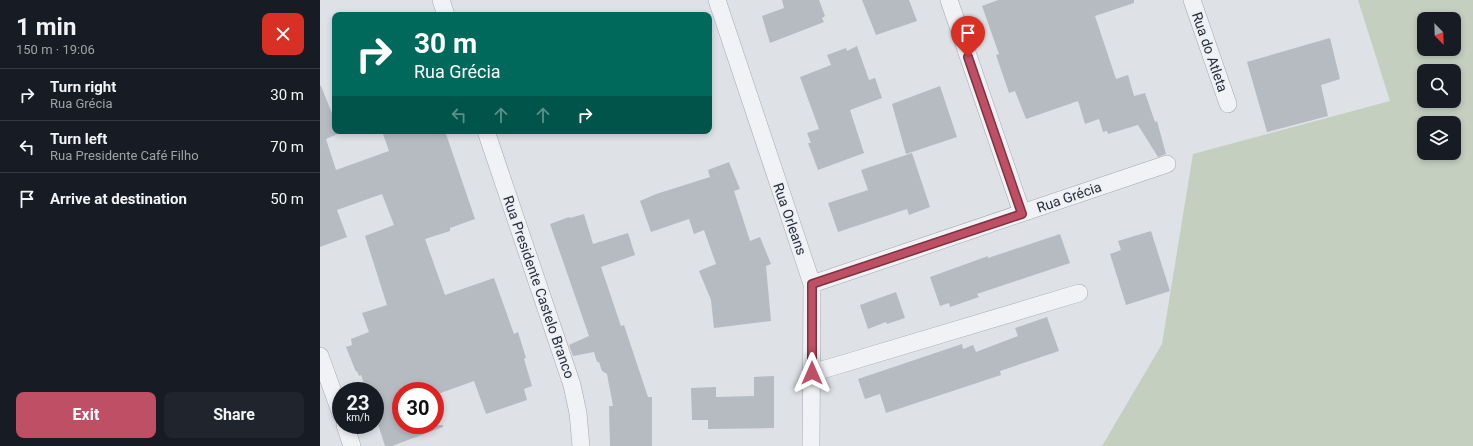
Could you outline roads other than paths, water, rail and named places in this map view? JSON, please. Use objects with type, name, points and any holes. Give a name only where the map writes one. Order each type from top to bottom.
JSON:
[{"type":"street","points":[[441,0],[445,12]]},
{"type":"street","name":"Rua Orleans","points":[[717,0],[812,284],[811,446]]},
{"type":"street","points":[[948,0],[1022,214]]},
{"type":"street","name":"Rua do Atleta","points":[[1192,0],[1228,104]]},
{"type":"street","name":"Rua Presidente Castelo Branco","points":[[487,134],[572,385],[578,413],[581,446]]},
{"type":"street","name":"Rua Grécia","points":[[812,284],[1167,164]]},
{"type":"street","points":[[812,373],[1079,293]]},
{"type":"street","points":[[320,356],[332,389]]},
{"type":"street","points":[[348,434],[352,446]]}]
